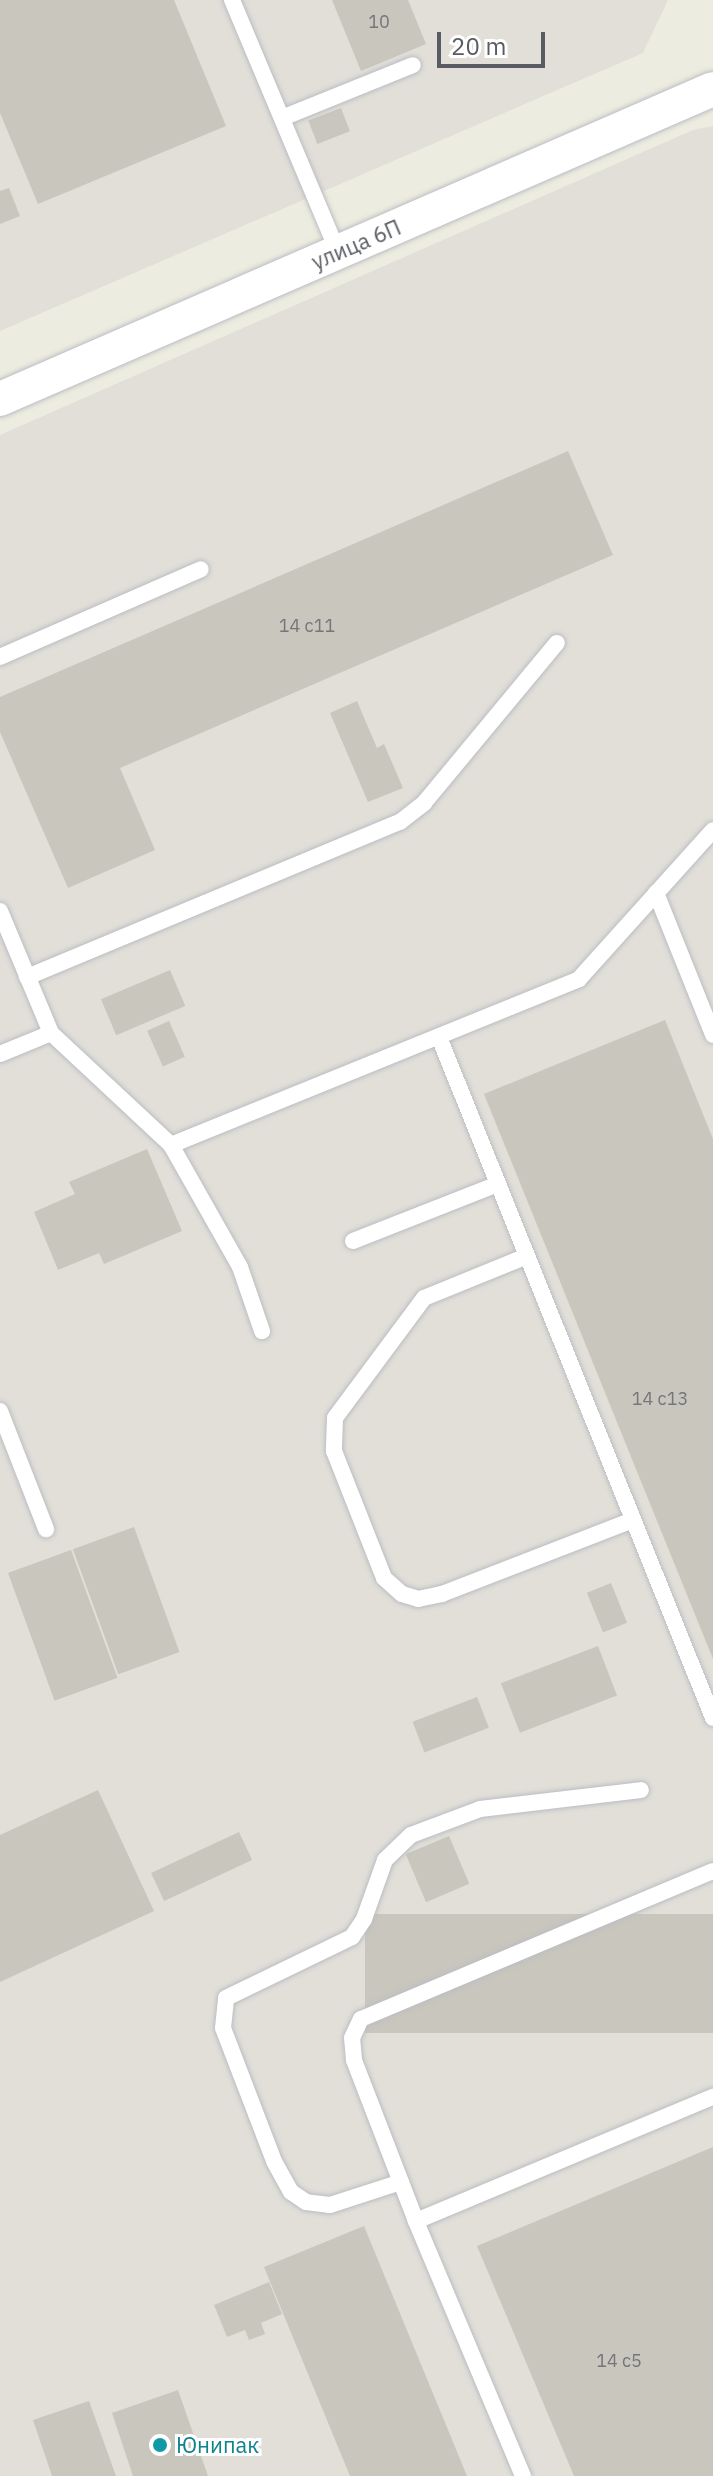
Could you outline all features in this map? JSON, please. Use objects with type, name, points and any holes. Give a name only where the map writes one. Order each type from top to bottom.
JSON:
[{"type":"street","name":"улица 6П","points":[[0,399],[713,89]]},
{"type":"lane","points":[[232,0],[338,252]]},
{"type":"lane","points":[[282,118],[413,65]]},
{"type":"lane","points":[[0,657],[201,569]]},
{"type":"lane","points":[[27,977],[400,822],[424,803],[557,643]]},
{"type":"lane","points":[[171,1145],[579,979],[713,830]]},
{"type":"lane","points":[[656,893],[713,1035]]},
{"type":"lane","points":[[0,911],[51,1033],[171,1145],[240,1267],[262,1331]]},
{"type":"lane","points":[[0,1054],[51,1033]]},
{"type":"lane","points":[[439,1037],[713,1718]]},
{"type":"lane","points":[[353,1241],[498,1184]]},
{"type":"lane","points":[[527,1256],[424,1298],[335,1418],[334,1451],[384,1578],[402,1594],[418,1599],[442,1594],[633,1520]]},
{"type":"lane","points":[[0,1411],[46,1529]]},
{"type":"lane","points":[[401,2182],[330,2205],[306,2202],[291,2192],[274,2161],[223,2028],[226,1998],[352,1937],[364,1919],[385,1860],[411,1835],[480,1809],[641,1790]]},
{"type":"lane","points":[[523,2476],[416,2221],[354,2060],[352,2038],[361,2019],[713,1871]]},
{"type":"lane","points":[[416,2221],[713,2097]]},
{"type":"shaded area","points":[[0,0],[668,0],[643,53],[0,331]]},
{"type":"shaded area","points":[[713,126],[713,2476],[0,2476],[0,435],[693,130]]},
{"type":"building","points":[[0,0],[174,0],[226,126],[38,204],[0,113]]},
{"type":"building","points":[[332,0],[408,0],[426,44],[361,71]]},
{"type":"building","points":[[341,108],[350,131],[317,144],[308,121]]},
{"type":"building","points":[[9,188],[20,216],[0,224],[0,191]]},
{"type":"building","points":[[568,451],[613,555],[120,768],[155,850],[68,888],[0,732],[0,697]]},
{"type":"building","points":[[357,701],[377,748],[384,744],[403,788],[368,802],[330,713]]},
{"type":"building","points":[[170,970],[185,1006],[116,1035],[101,999]]},
{"type":"building","points":[[665,1020],[713,1139],[713,1659],[484,1094]]},
{"type":"building","points":[[169,1021],[185,1057],[163,1066],[147,1031]]},
{"type":"building","points":[[147,1149],[182,1231],[104,1264],[99,1253],[58,1270],[34,1212],[75,1194],[69,1182]]},
{"type":"building","points":[[134,1527],[179,1652],[118,1674],[73,1549]]},
{"type":"building","points":[[71,1550],[118,1678],[55,1701],[8,1573]]},
{"type":"building","points":[[611,1583],[627,1623],[603,1633],[587,1593]]},
{"type":"building","points":[[598,1646],[617,1695],[520,1733],[501,1683]]},
{"type":"building","points":[[477,1697],[489,1728],[424,1753],[413,1722]]},
{"type":"building","points":[[98,1790],[154,1911],[0,1982],[0,1835]]},
{"type":"building","points":[[239,1832],[252,1860],[164,1901],[151,1873]]},
{"type":"building","points":[[449,1836],[469,1884],[426,1902],[406,1854]]},
{"type":"building","points":[[365,1914],[713,1914],[713,2033],[365,2033]]},
{"type":"building","points":[[713,2147],[713,2476],[574,2476],[477,2246]]},
{"type":"building","points":[[364,2226],[467,2476],[350,2476],[264,2267]]},
{"type":"building","points":[[269,2282],[282,2314],[261,2323],[265,2334],[249,2340],[245,2330],[227,2337],[214,2305]]},
{"type":"building","name":"Юнипак","points":[[178,2390],[208,2476],[133,2476],[112,2413]]},
{"type":"building","points":[[89,2401],[116,2476],[52,2476],[33,2420]]},
{"type":"place","name":"Юнипак","points":[[160,2445]]}]
